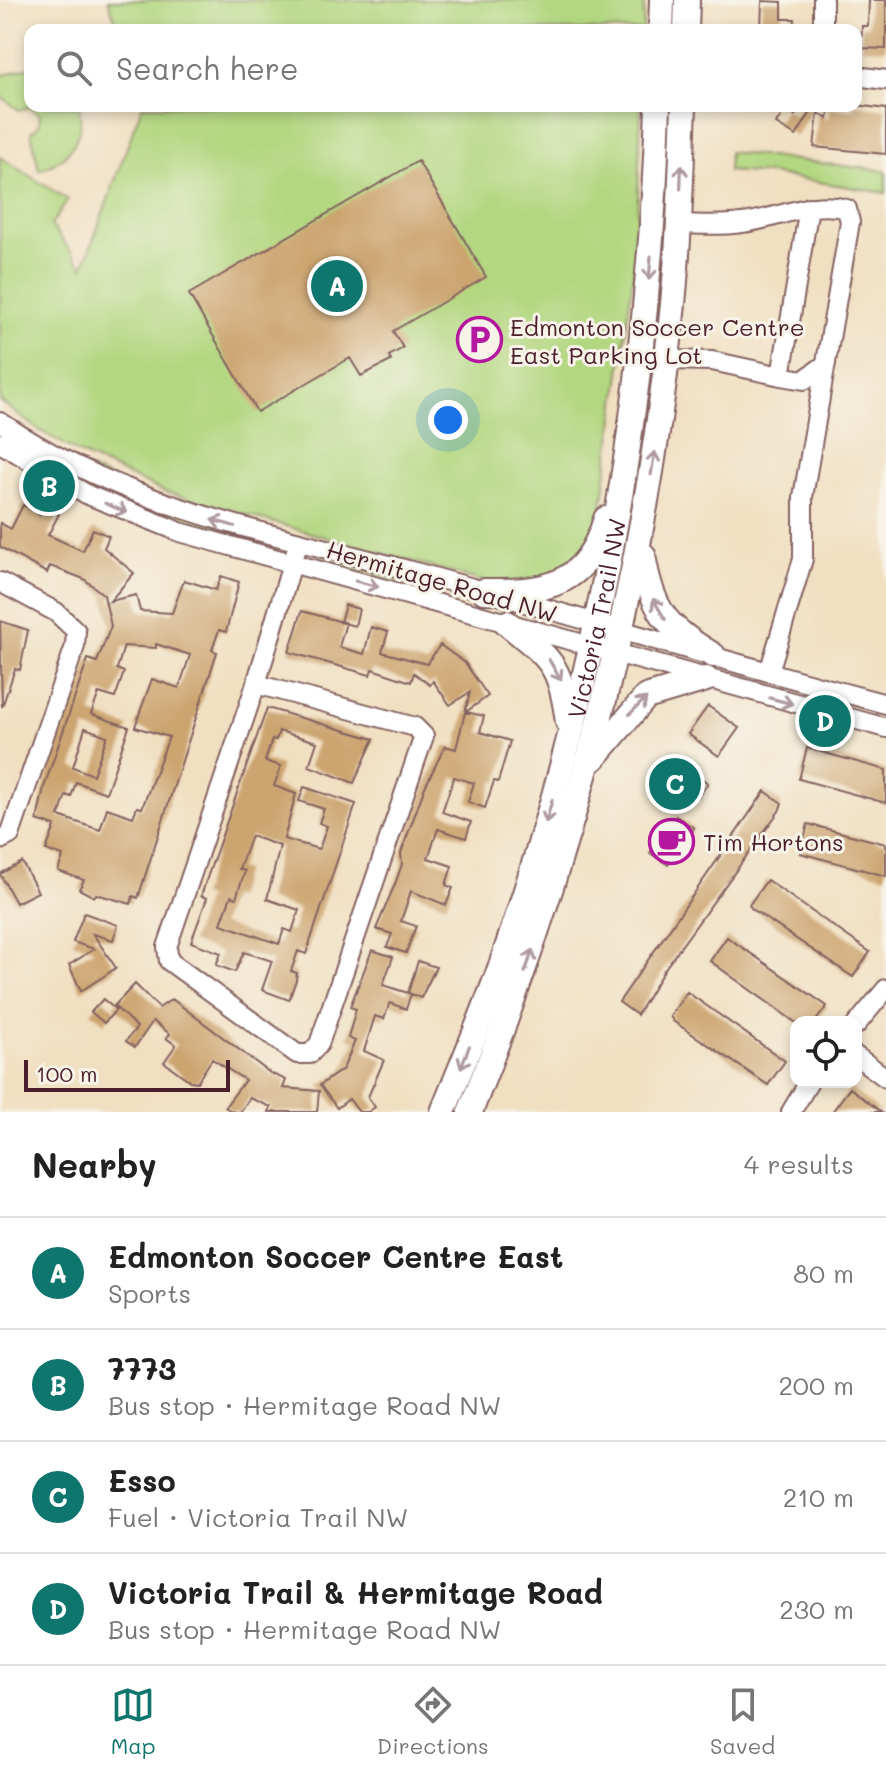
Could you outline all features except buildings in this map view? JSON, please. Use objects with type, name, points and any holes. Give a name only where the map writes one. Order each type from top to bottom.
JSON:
[{"type":"main road","points":[[661,24],[662,0]]},
{"type":"main road","points":[[686,24],[687,0]]},
{"type":"main road","name":"Victoria Trail NW","points":[[470,1112],[542,924],[590,763],[616,654],[610,626],[655,221],[658,112]]},
{"type":"main road","name":"Victoria Trail NW","points":[[443,1112],[502,963],[570,736],[592,648],[610,626],[640,540],[667,360],[679,224],[684,112]]},
{"type":"main road","points":[[655,221],[679,224]]},
{"type":"main road","points":[[484,591],[541,589],[565,580],[584,564],[597,544],[630,444]]},
{"type":"main road","points":[[640,540],[649,591],[659,612],[685,639],[713,655]]},
{"type":"main road","points":[[507,623],[546,655],[560,676],[570,736]]},
{"type":"main road","points":[[590,763],[646,697],[706,679]]},
{"type":"street","points":[[823,0],[823,24]]},
{"type":"street","points":[[862,77],[886,80]]},
{"type":"street","points":[[679,224],[742,223],[809,207],[832,205],[847,209],[850,222],[803,497],[803,559],[769,672]]},
{"type":"street","points":[[781,376],[809,207]]},
{"type":"street","points":[[667,360],[712,361],[804,380],[826,364]]},
{"type":"street","name":"Hermitage Road NW","points":[[1,430],[88,474],[145,498],[298,544],[339,551],[886,704]]},
{"type":"street","name":"Hermitage Road NW","points":[[1,430],[53,477],[118,509],[180,532],[886,728]]},
{"type":"street","points":[[256,684],[415,727],[424,736],[319,1044],[316,1051],[304,1055],[169,961],[167,947],[256,684],[298,544]]},
{"type":"street","points":[[0,582],[56,612],[76,631],[75,646],[10,835],[0,840]]},
{"type":"street","points":[[862,1018],[886,989]]},
{"type":"street","points":[[862,1060],[886,1078]]},
{"type":"street","points":[[791,1112],[805,1088]]},
{"type":"green space","points":[[108,0],[644,0],[643,24],[117,24]]},
{"type":"green space","points":[[24,69],[24,108],[19,110],[0,96],[0,76]]},
{"type":"green space","points":[[37,112],[80,112],[80,127],[66,154],[39,170],[31,132],[39,126],[40,114]]},
{"type":"green space","points":[[140,112],[641,112],[636,255],[600,521],[585,549],[545,581],[485,582],[165,492],[85,456],[39,430],[0,401],[0,157],[68,200],[51,225],[83,268]]},
{"type":"green space","points":[[729,152],[886,171],[886,193],[770,174],[728,171]]},
{"type":"green space","points":[[16,440],[275,544],[274,550],[172,520],[106,494],[45,461]]},
{"type":"green space","points":[[319,557],[437,586],[437,591],[318,563]]},
{"type":"place","name":"Edmonton Soccer Centre East","points":[[337,286]]},
{"type":"place","name":"Edmonton Soccer Centre East Parking Lot","points":[[479,340]]},
{"type":"place","name":"7773","points":[[49,486]]},
{"type":"place","name":"Victoria Trail & Hermitage Road","points":[[825,721]]},
{"type":"place","name":"Esso","points":[[675,784]]},
{"type":"place","name":"Tim Hortons","points":[[672,841]]}]
